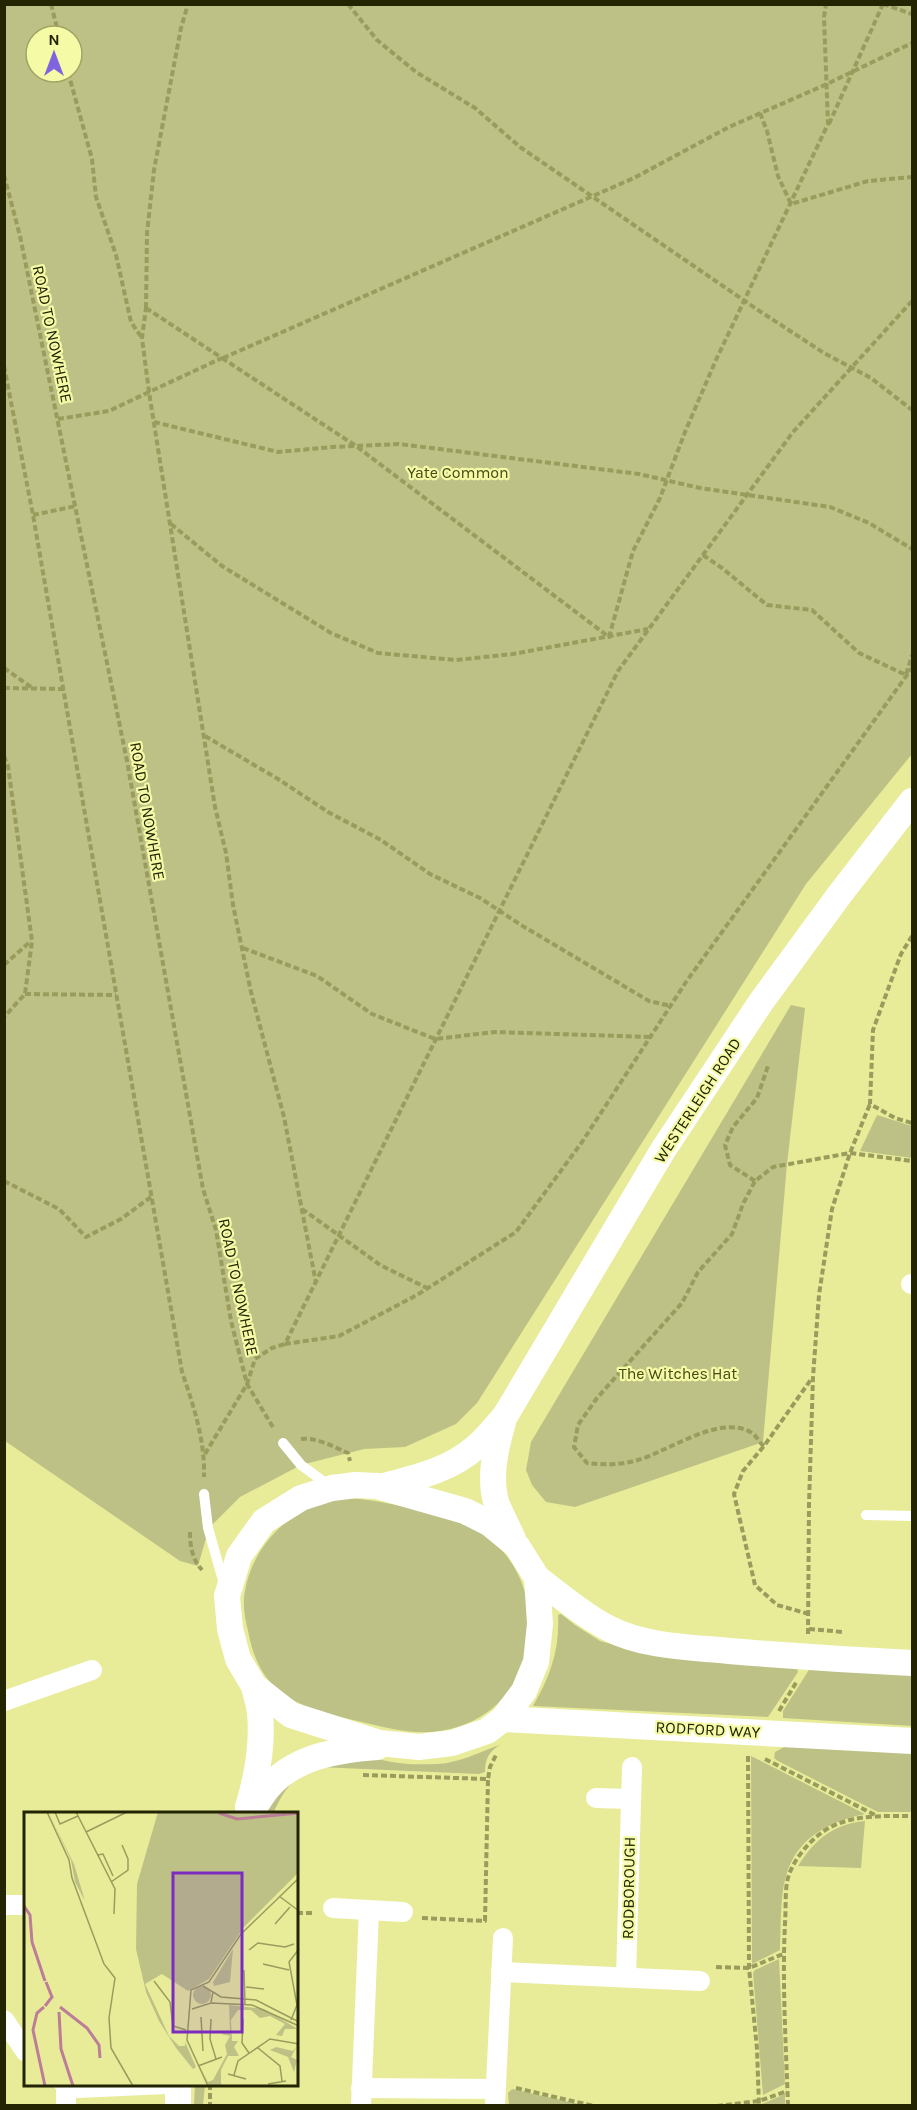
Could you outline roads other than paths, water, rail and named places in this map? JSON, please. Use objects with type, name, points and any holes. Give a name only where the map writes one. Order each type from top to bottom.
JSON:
[{"type":"street","name":"WESTERLEIGH ROAD","points":[[227,1596],[239,1556],[264,1521],[301,1497],[417,1477],[448,1466],[476,1447],[505,1416],[669,1140],[761,1002],[912,801]]},
{"type":"street","name":"WESTERLEIGH ROAD","points":[[505,1416],[495,1453],[494,1485],[497,1503],[517,1546]]},
{"type":"street","points":[[356,1487],[465,1510],[489,1524],[517,1546],[537,1578],[609,1629],[640,1640],[806,1658],[912,1663]]},
{"type":"street","points":[[254,1686],[291,1715],[379,1743],[419,1747],[452,1743],[487,1731],[503,1719],[524,1691],[536,1662],[540,1624],[537,1578]]},
{"type":"street","points":[[227,1596],[230,1629],[235,1649],[238,1659],[254,1686],[260,1712],[256,1782],[247,1812]]},
{"type":"street","points":[[4,1701],[92,1670]]},
{"type":"street","name":"RODFORD WAY","points":[[503,1719],[912,1741]]},
{"type":"street","points":[[252,1812],[268,1788],[288,1770],[316,1756],[347,1750],[402,1745]]},
{"type":"street","name":"RODBOROUGH","points":[[626,1977],[629,1799],[632,1767]]},
{"type":"street","points":[[596,1798],[629,1799]]},
{"type":"street","points":[[4,1905],[24,1905]]},
{"type":"street","points":[[333,1908],[411,1915]]},
{"type":"street","points":[[369,1910],[361,2097],[495,2097],[503,1938]]},
{"type":"street","points":[[501,1972],[700,1981]]},
{"type":"street","points":[[4,2020],[24,2049]]},
{"type":"street","points":[[65,2086],[66,2106]]},
{"type":"street","points":[[69,2086],[77,2088],[136,2086]]},
{"type":"street","points":[[178,2086],[178,2106]]},
{"type":"lane","points":[[283,1443],[301,1465],[356,1487]]},
{"type":"lane","points":[[204,1494],[208,1528],[227,1596]]},
{"type":"lane","points":[[867,1515],[912,1516]]},
{"type":"park label","name":"Yate Common","points":[[458,472]]},
{"type":"park label","name":"The Witches Hat","points":[[678,1373]]}]
